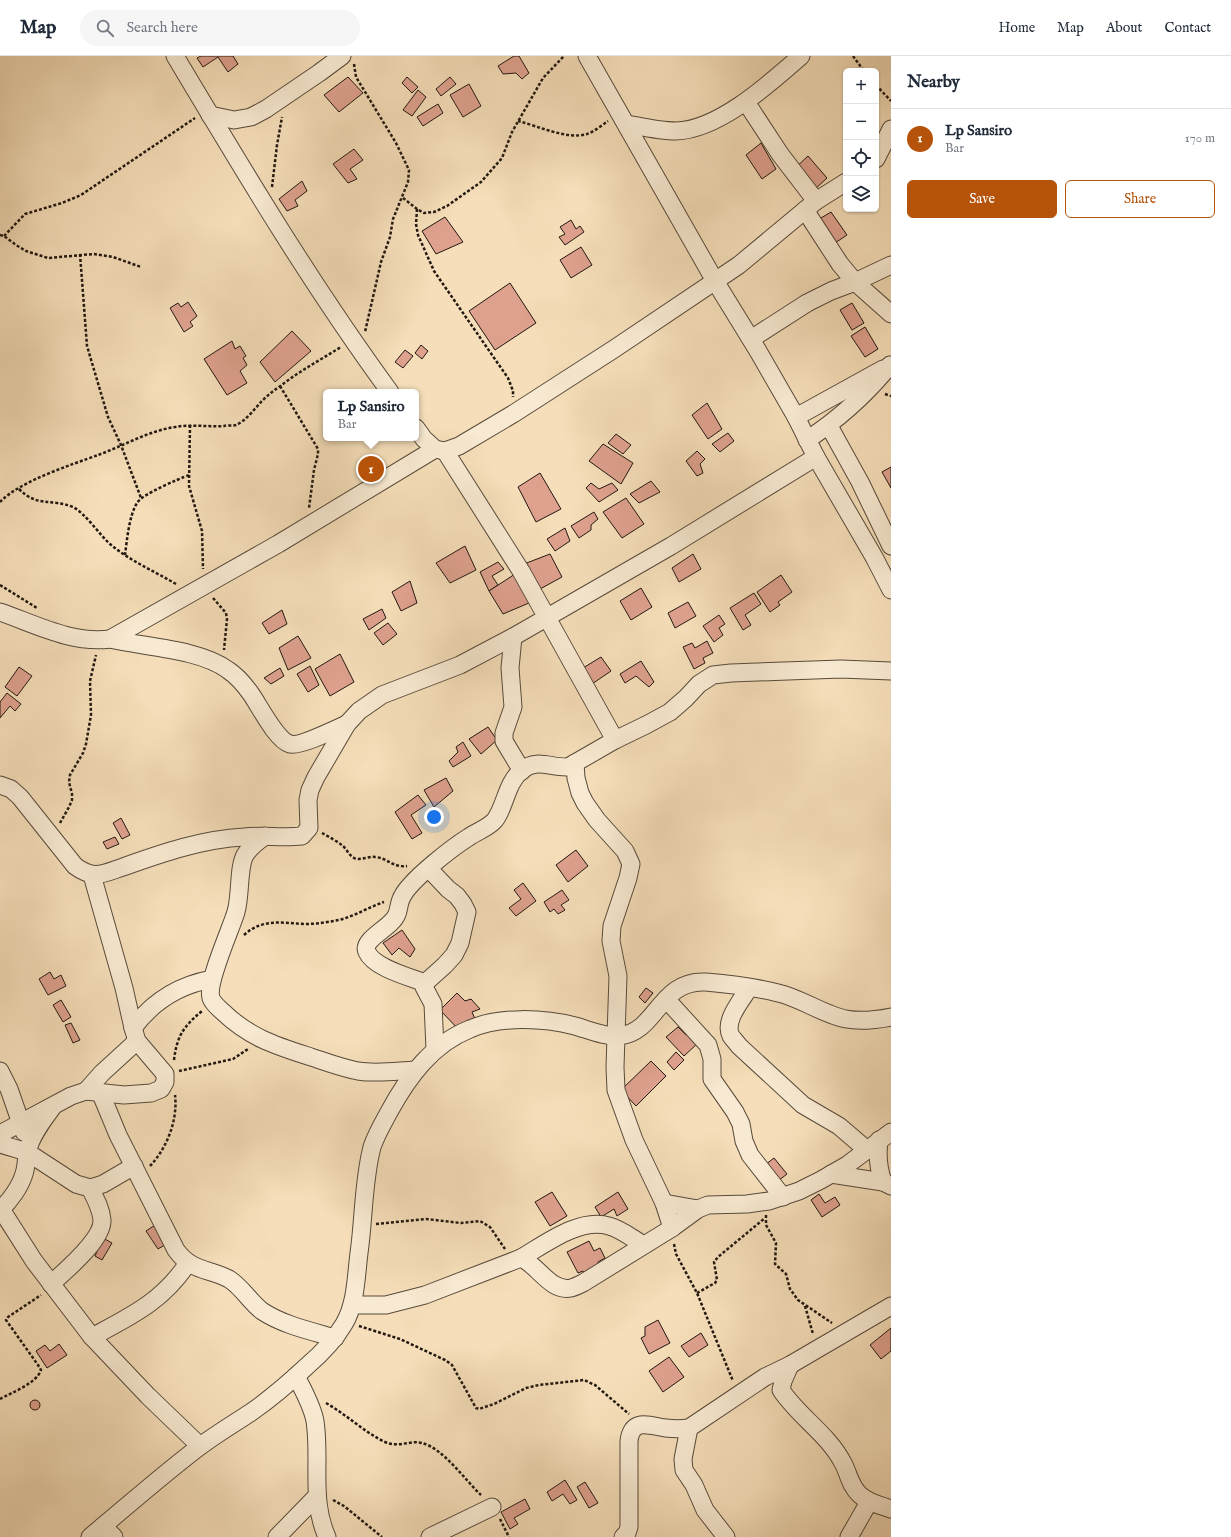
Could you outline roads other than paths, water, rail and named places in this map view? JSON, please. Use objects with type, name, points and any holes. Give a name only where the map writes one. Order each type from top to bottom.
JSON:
[{"type":"street","points":[[175,56],[270,215],[329,306],[388,389]]},
{"type":"street","points":[[588,56],[715,281],[751,339],[796,417],[816,457],[874,557],[891,590]]},
{"type":"street","points":[[624,118],[676,131],[695,128],[721,117],[746,102],[801,56]]},
{"type":"street","points":[[208,112],[234,120],[251,117],[347,59]]},
{"type":"street","points":[[746,102],[780,154],[810,205],[840,264],[855,282],[891,314]]},
{"type":"street","points":[[883,153],[891,129]]},
{"type":"street","points":[[105,640],[197,591],[440,450],[459,446],[513,414],[739,265],[810,205],[843,184]]},
{"type":"street","points":[[751,339],[807,303],[830,291],[855,282],[891,265]]},
{"type":"street","points":[[796,417],[891,365]]},
{"type":"street","points":[[807,440],[829,426],[872,388],[891,365]]},
{"type":"street","points":[[829,426],[860,482],[891,546],[874,557]]},
{"type":"street","points":[[419,432],[424,439],[440,450],[521,571],[615,740]]},
{"type":"street","points":[[0,785],[11,789],[20,797],[75,866],[84,873],[92,875],[104,874],[159,855],[215,840],[243,837],[302,836],[309,828],[308,800],[310,790],[347,724],[359,711],[382,695],[460,665],[513,637],[665,549],[816,457]]},
{"type":"street","points":[[0,612],[46,629],[70,635],[192,654],[212,661],[226,669],[240,680],[274,731],[290,744],[299,744],[347,724]]},
{"type":"street","points":[[513,637],[510,668],[513,707],[504,733],[504,741],[522,771]]},
{"type":"street","points":[[425,983],[390,970],[377,963],[366,952],[366,946],[369,940],[393,922],[402,896],[418,878],[449,851],[494,822],[512,783],[522,771],[530,766],[541,763],[560,768],[568,767],[615,740],[670,712],[699,684],[713,675],[841,669],[891,671]]},
{"type":"street","points":[[575,763],[578,786],[585,803],[597,820],[625,851],[631,864],[628,878],[612,926],[611,941],[618,976],[615,1067],[616,1090],[634,1140],[664,1203],[672,1228]]},
{"type":"street","points":[[265,836],[255,843],[245,856],[242,866],[237,910],[212,979],[210,991],[211,999],[214,1004],[241,1028],[262,1040],[327,1062],[359,1071],[382,1073],[415,1070]]},
{"type":"street","points":[[429,869],[448,889],[457,896],[467,912],[460,942],[454,955],[425,983],[424,987],[433,1004],[435,1049]]},
{"type":"street","points":[[0,1134],[71,1096],[93,1093],[124,1095],[151,1093],[161,1089],[165,1082],[165,1074],[135,1035],[124,988],[92,875]]},
{"type":"street","points":[[93,1093],[102,1072],[135,1035],[141,1016],[168,994],[185,986],[212,979]]},
{"type":"street","points":[[90,1537],[109,1532],[200,1446],[252,1411],[296,1376],[323,1352],[346,1322],[352,1305],[368,1174],[373,1146],[391,1108],[415,1070],[435,1049],[470,1029],[498,1021],[547,1021],[572,1025],[617,1037],[632,1033],[644,1024],[677,988],[689,983],[704,982],[780,993],[845,1019],[870,1021],[891,1017]]},
{"type":"street","points":[[750,988],[733,1014],[729,1026],[731,1035],[739,1046],[803,1105],[839,1126],[879,1141]]},
{"type":"street","points":[[666,999],[708,1045],[712,1058],[712,1079],[735,1112],[741,1124],[744,1141],[750,1155],[776,1199]]},
{"type":"street","points":[[0,1072],[9,1089],[29,1148]]},
{"type":"street","points":[[93,1093],[118,1135],[176,1250],[188,1263],[230,1280],[262,1311],[277,1319],[334,1338]]},
{"type":"street","points":[[53,1106],[42,1120],[29,1148],[24,1173],[20,1182],[1,1210],[34,1261],[92,1337],[148,1396],[200,1446]]},
{"type":"street","points":[[517,1260],[533,1266],[557,1286],[570,1288],[583,1283],[644,1246],[698,1209],[708,1205],[747,1204],[776,1199],[798,1191],[831,1174],[879,1141]]},
{"type":"street","points":[[879,1141],[877,1156],[879,1168],[887,1184]]},
{"type":"street","points":[[0,1144],[29,1148],[76,1184],[90,1188],[103,1184],[134,1166]]},
{"type":"street","points":[[831,1174],[887,1184]]},
{"type":"street","points":[[52,1286],[95,1240],[101,1229],[102,1221],[99,1208],[90,1188]]},
{"type":"street","points":[[664,1203],[698,1209]]},
{"type":"street","points":[[352,1305],[386,1304],[425,1295],[517,1260],[563,1234],[583,1225],[597,1223],[610,1226],[644,1246]]},
{"type":"street","points":[[92,1337],[138,1311],[159,1297],[174,1283],[188,1263]]},
{"type":"street","points":[[623,1537],[630,1527],[629,1441],[630,1435],[639,1424],[677,1429],[688,1428],[765,1377],[790,1365],[891,1306]]},
{"type":"street","points":[[781,1390],[790,1365]]},
{"type":"street","points":[[296,1376],[308,1400],[315,1421],[317,1496],[324,1530],[327,1537]]},
{"type":"street","points":[[765,1377],[781,1390],[787,1399],[822,1434],[835,1450],[844,1464],[850,1483],[859,1494],[869,1502],[891,1509]]},
{"type":"street","points":[[688,1428],[683,1459],[684,1470],[694,1486],[705,1510],[726,1537]]},
{"type":"street","points":[[277,1537],[317,1496]]},
{"type":"street","points":[[849,1537],[869,1502]]},
{"type":"street","points":[[430,1537],[492,1507]]},
{"type":"place","name":"Lp Sansiro","points":[[371,469]]}]
